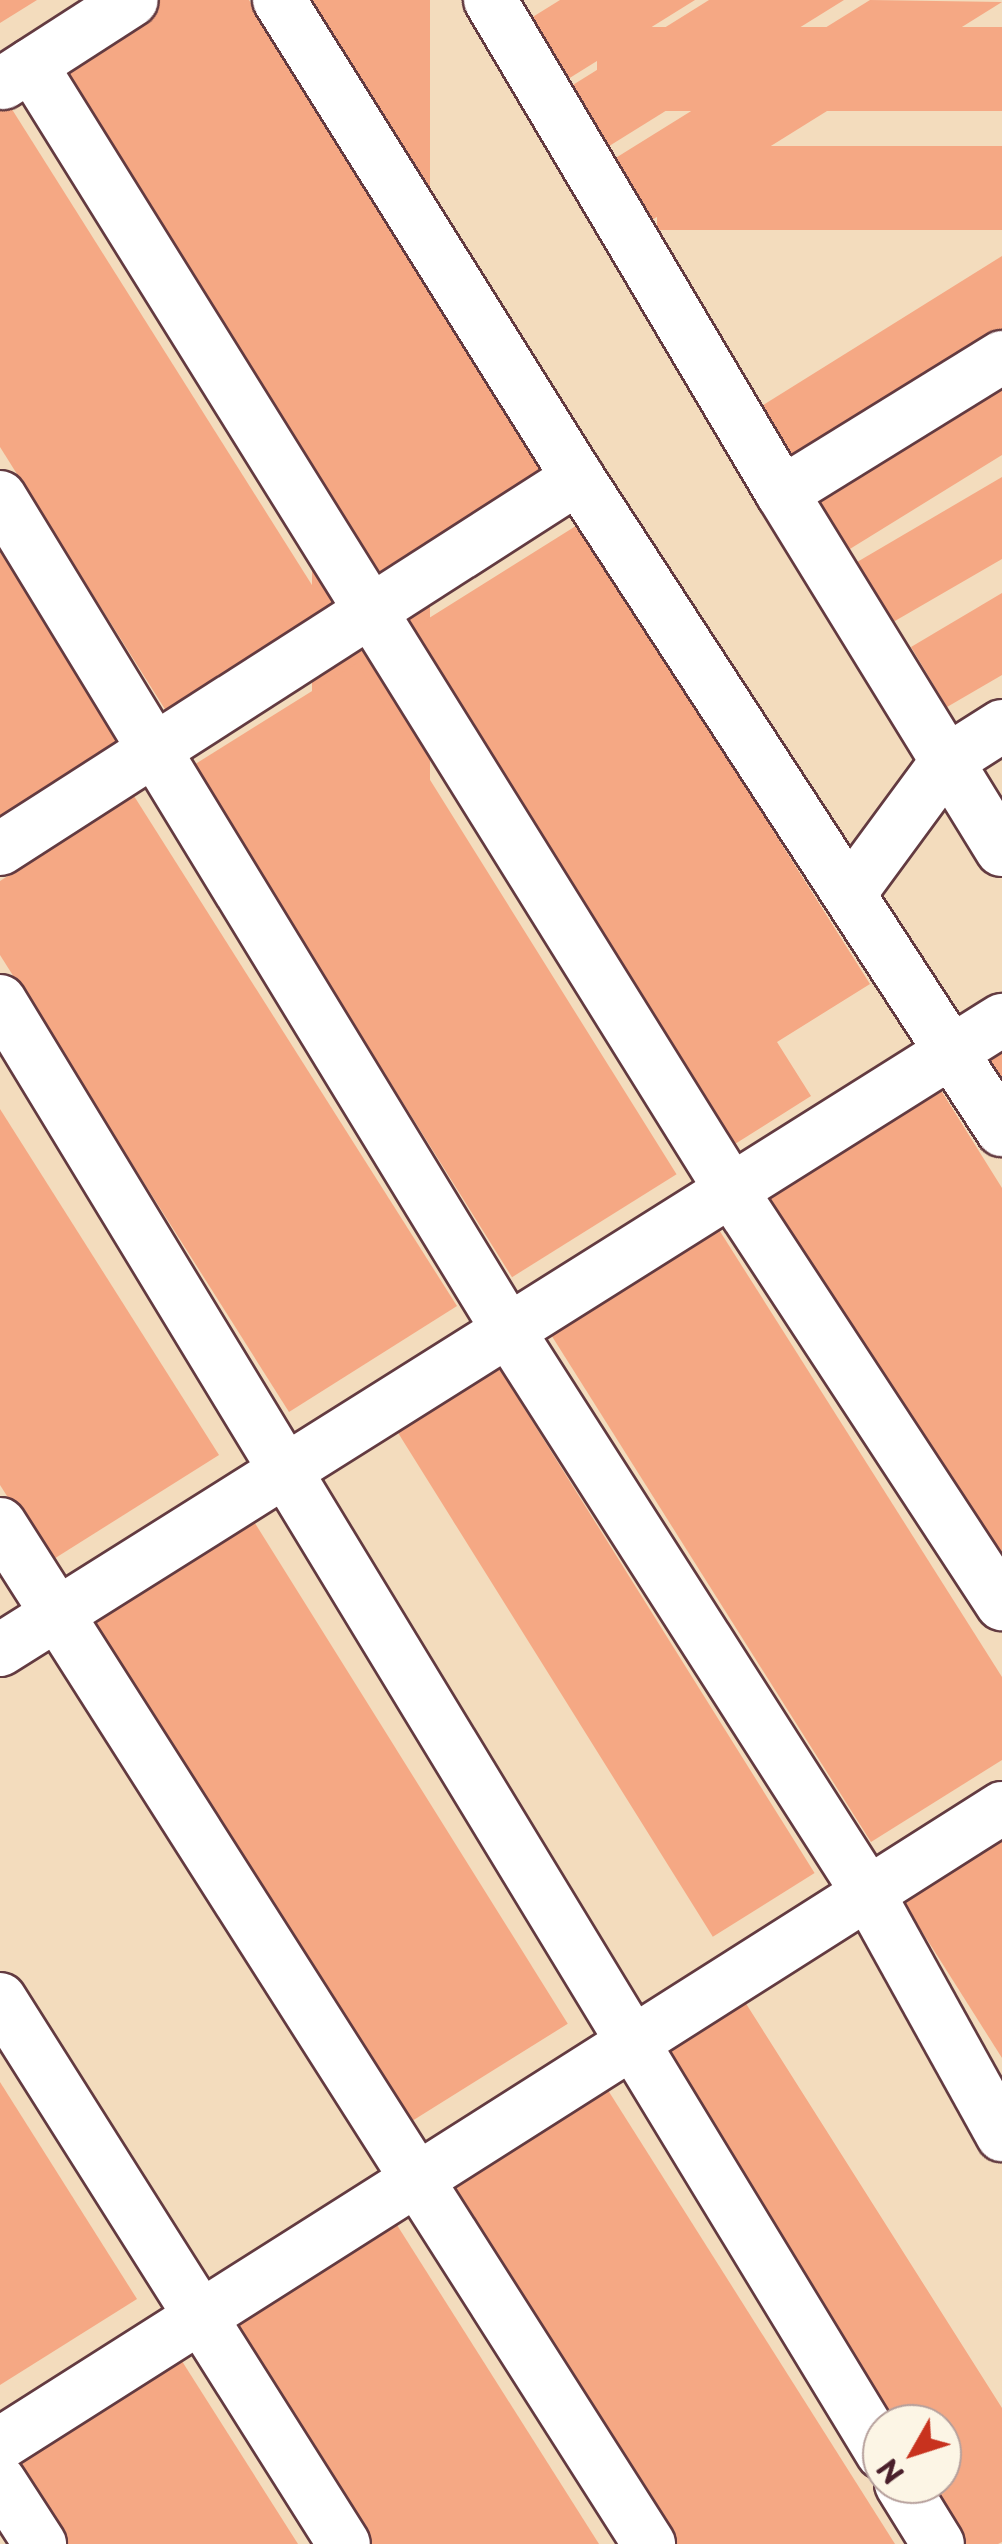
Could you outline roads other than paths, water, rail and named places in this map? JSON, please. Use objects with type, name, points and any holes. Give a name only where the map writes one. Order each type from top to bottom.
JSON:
[{"type":"street","points":[[132,0],[15,75],[372,613],[731,1190],[1002,1604]]},
{"type":"street","points":[[279,0],[578,478],[1002,1130]]},
{"type":"street","points":[[509,7],[782,493],[1002,850]]},
{"type":"street","points":[[782,493],[1002,357]]},
{"type":"street","points":[[0,849],[578,478]]},
{"type":"street","points":[[0,497],[508,1330],[868,1892],[1002,2135]]},
{"type":"street","points":[[850,894],[947,761],[1002,726]]},
{"type":"street","points":[[0,1001],[862,2420]]},
{"type":"street","points":[[0,1650],[1002,1020]]},
{"type":"street","points":[[0,1524],[649,2544]]},
{"type":"street","points":[[0,2444],[1002,1808]]},
{"type":"street","points":[[0,1999],[344,2544]]},
{"type":"street","points":[[0,2482],[40,2544]]},
{"type":"street","points":[[913,2504],[938,2544]]}]
